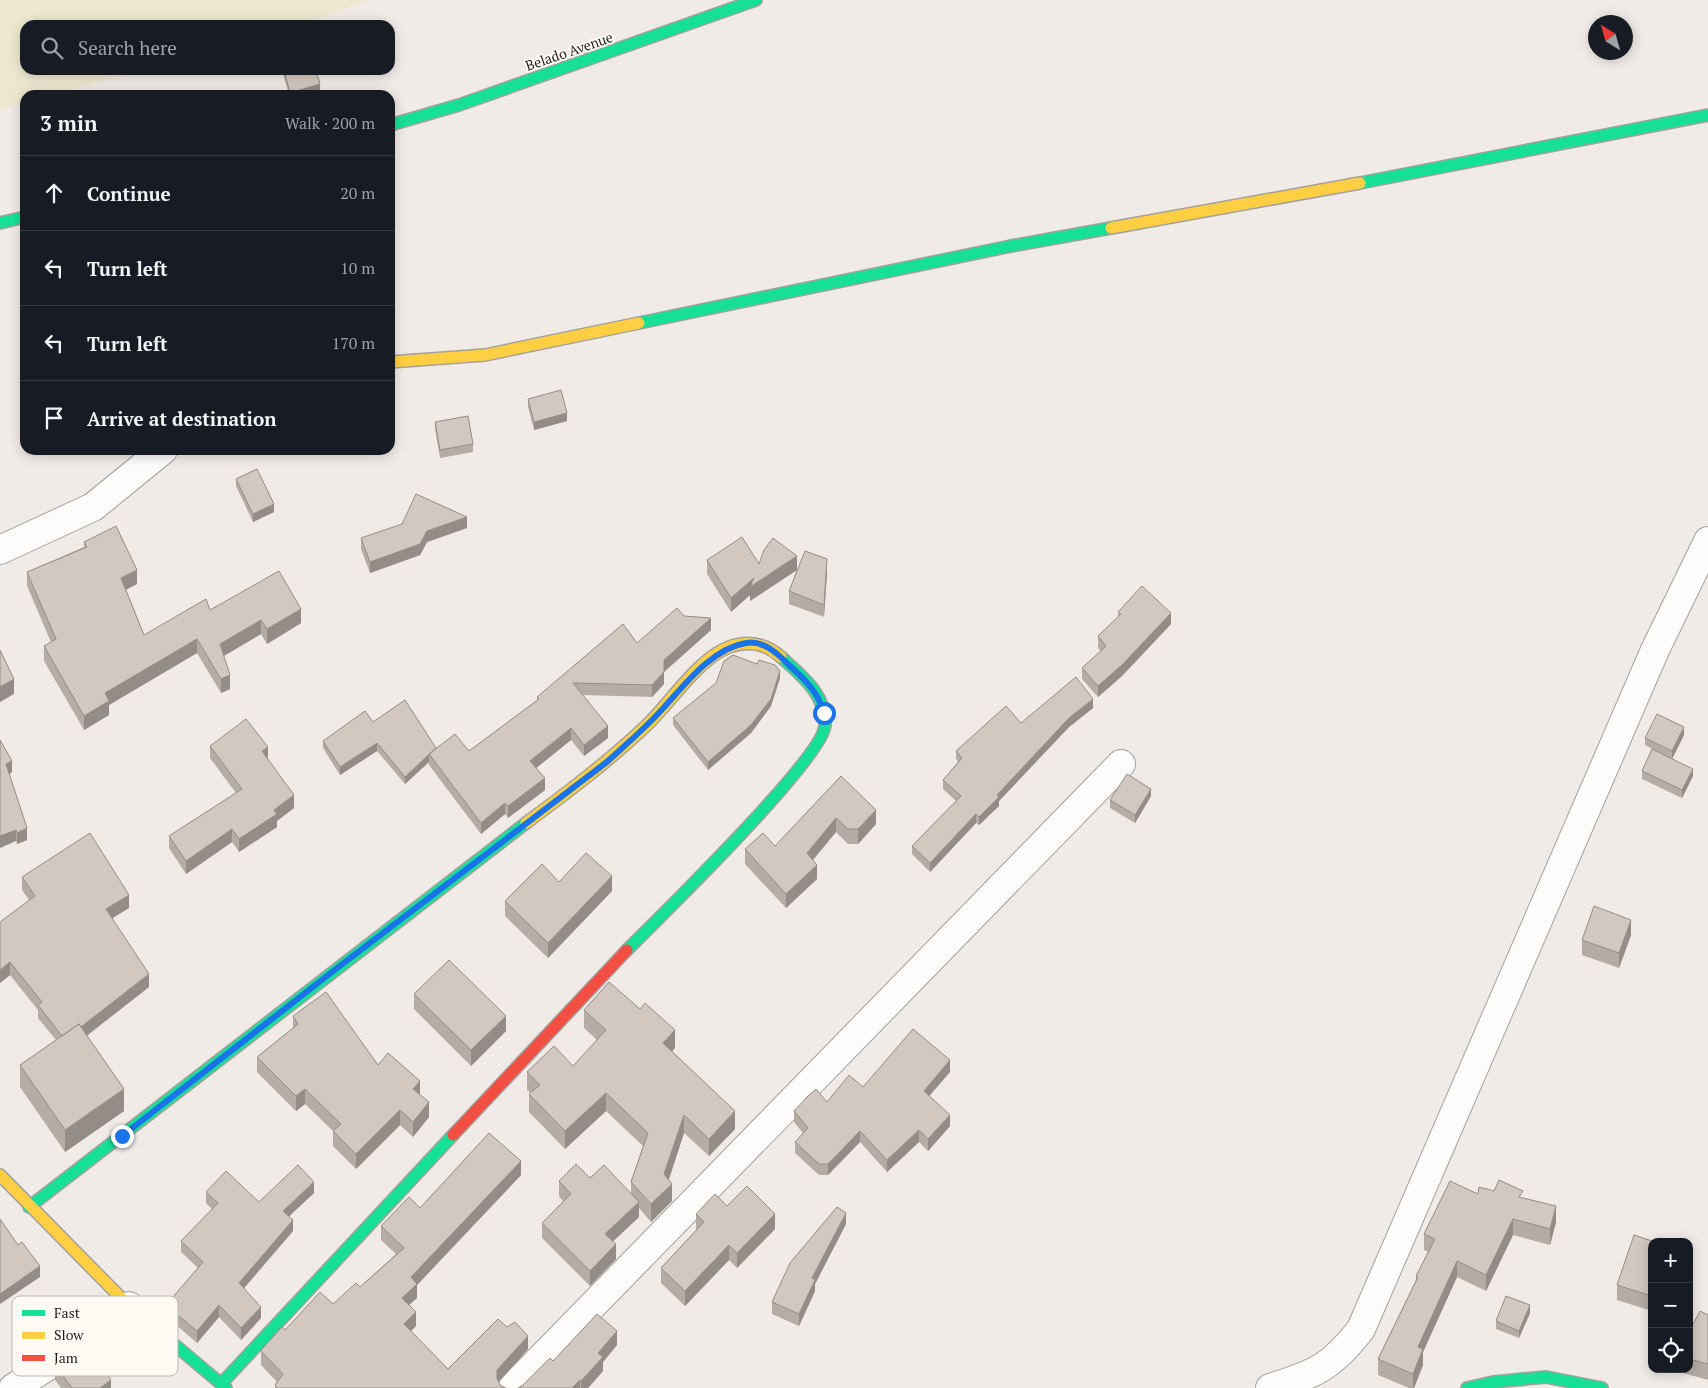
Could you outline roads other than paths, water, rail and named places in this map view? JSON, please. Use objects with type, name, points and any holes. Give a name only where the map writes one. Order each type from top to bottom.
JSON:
[{"type":"street","name":"Belado Avenue","points":[[395,124],[460,105],[756,0]]},
{"type":"street","points":[[395,362],[485,355],[1010,246],[1389,178],[1708,115]]},
{"type":"street","points":[[0,223],[20,218]]},
{"type":"street","points":[[0,550],[93,507],[157,455]]},
{"type":"street","points":[[1270,1388],[1322,1369],[1344,1350],[1361,1329],[1655,650],[1708,541]]},
{"type":"street","points":[[29,1207],[608,761],[649,723],[706,662],[727,648],[747,642],[763,645],[776,653],[811,685],[821,701],[825,727],[817,745],[765,808],[539,1042],[224,1386],[178,1347]]},
{"type":"street","points":[[512,1388],[1121,764]]},
{"type":"street","points":[[0,1175],[29,1207],[119,1296]]},
{"type":"street","points":[[13,1388],[32,1376]]},
{"type":"street","points":[[1467,1388],[1493,1382],[1546,1377],[1602,1388]]}]
